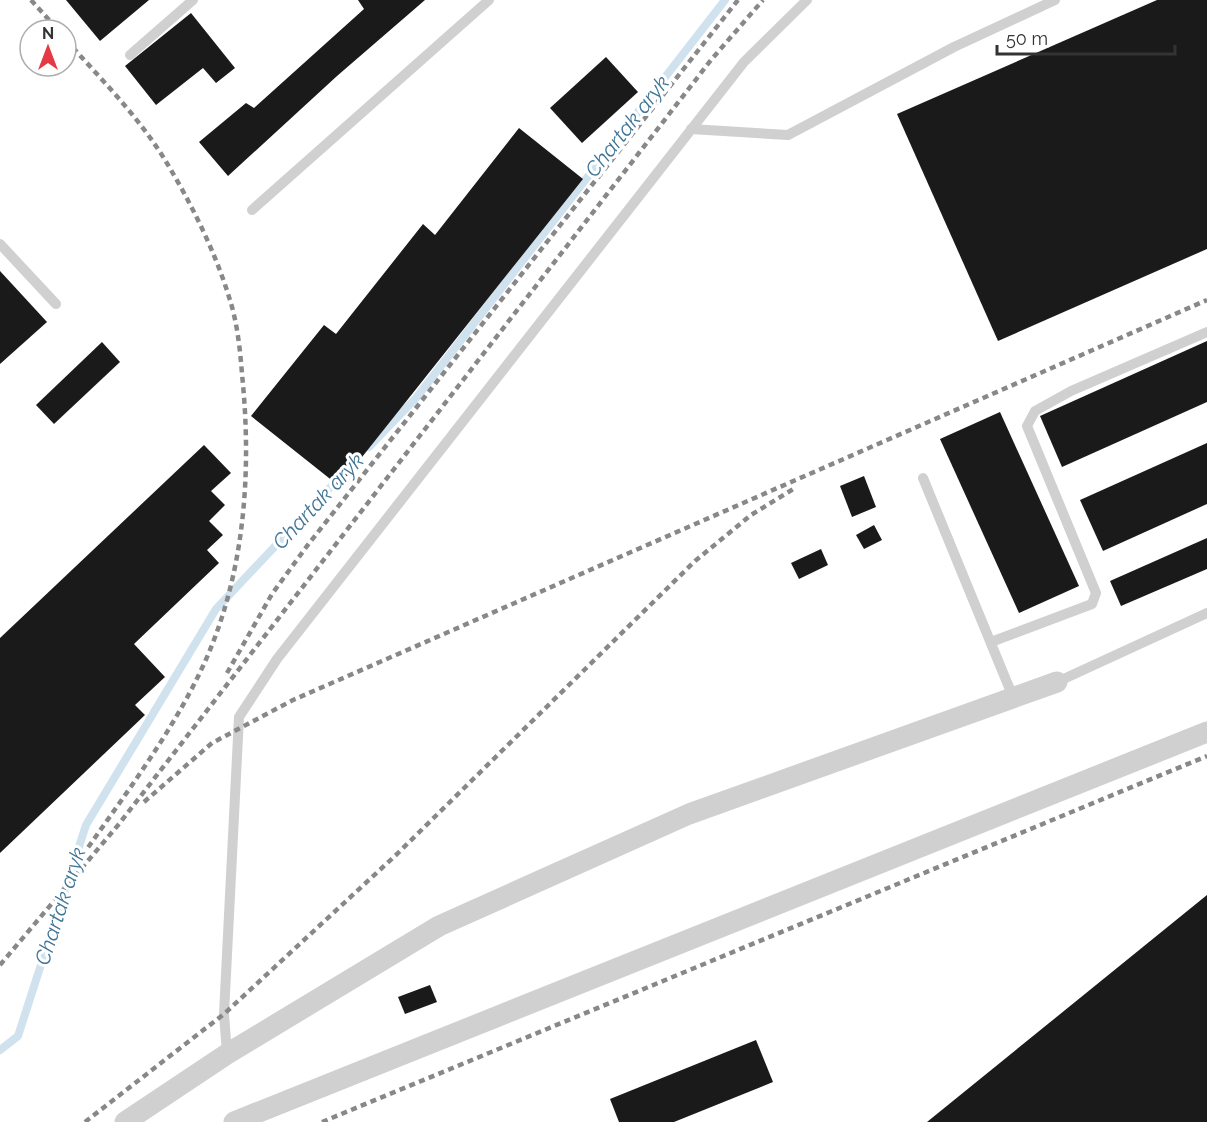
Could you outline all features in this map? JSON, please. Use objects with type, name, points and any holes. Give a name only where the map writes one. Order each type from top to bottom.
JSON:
[{"type":"street","points":[[125,1122],[227,1054],[439,926],[689,814],[1057,682]]},
{"type":"street","points":[[234,1122],[1207,732]]},
{"type":"lane","points":[[130,55],[193,0]]},
{"type":"lane","points":[[252,210],[489,0]]},
{"type":"lane","points":[[227,1054],[224,1014],[239,717],[277,659],[744,62],[807,0]]},
{"type":"lane","points":[[691,129],[788,135],[954,47],[1055,0]]},
{"type":"lane","points":[[0,244],[56,304]]},
{"type":"lane","points":[[991,642],[1095,601],[1096,593],[1027,426],[1035,411],[1071,392],[1207,332]]},
{"type":"lane","points":[[923,478],[1013,697]]},
{"type":"lane","points":[[1057,682],[1207,613]]},
{"type":"building","points":[[66,0],[149,0],[100,41]]},
{"type":"building","points":[[358,0],[425,0],[337,76],[228,176],[199,142],[246,103],[254,108],[364,9]]},
{"type":"building","points":[[1157,0],[1207,0],[1207,249],[998,341],[897,114]]},
{"type":"building","points":[[191,13],[235,68],[216,83],[203,68],[156,105],[125,66]]},
{"type":"building","points":[[606,57],[638,92],[582,143],[550,108]]},
{"type":"building","points":[[519,128],[583,179],[339,486],[251,416],[324,325],[336,334],[423,224],[435,235]]},
{"type":"building","points":[[0,271],[47,322],[0,364]]},
{"type":"building","points":[[1207,341],[1207,402],[1062,467],[1040,416]]},
{"type":"building","points":[[102,342],[120,362],[54,424],[36,405]]},
{"type":"building","points":[[1000,412],[1079,586],[1019,613],[940,439]]},
{"type":"building","points":[[1207,443],[1207,504],[1103,551],[1080,500]]},
{"type":"building","points":[[204,445],[231,473],[211,491],[225,505],[209,521],[223,535],[207,550],[219,563],[134,644],[165,677],[135,705],[145,715],[0,853],[0,638]]},
{"type":"building","points":[[864,476],[876,507],[852,517],[840,486]]},
{"type":"building","points":[[874,525],[882,540],[864,549],[856,535]]},
{"type":"building","points":[[1207,538],[1207,569],[1121,606],[1110,581]]},
{"type":"building","points":[[821,549],[828,565],[799,579],[791,563]]},
{"type":"building","points":[[1207,895],[1207,1122],[927,1122]]},
{"type":"building","points":[[430,985],[437,1002],[405,1014],[398,997]]},
{"type":"building","points":[[756,1040],[773,1082],[674,1122],[619,1122],[610,1099]]},
{"type":"waterway","name":"Chartak aryk","points":[[369,447],[416,398],[725,0]]},
{"type":"waterway","name":"Chartak aryk","points":[[0,1050],[18,1036],[86,825],[216,609],[342,475]]},
{"type":"railway","points":[[31,0],[47,18]]},
{"type":"railway","points":[[227,673],[272,594],[307,546],[738,0]]},
{"type":"railway","points":[[0,965],[119,824],[711,60],[763,0]]},
{"type":"railway","points":[[78,53],[143,128],[165,160],[184,192],[209,244],[232,306],[236,325],[242,374],[246,448],[242,523],[236,559],[228,596],[203,666],[176,717],[146,765],[80,859]]},
{"type":"railway","points":[[144,802],[212,743],[293,700],[1207,300]]},
{"type":"railway","points":[[85,1122],[224,1014],[397,854],[695,561],[751,515],[795,488]]},
{"type":"railway","points":[[322,1122],[1207,756]]}]
